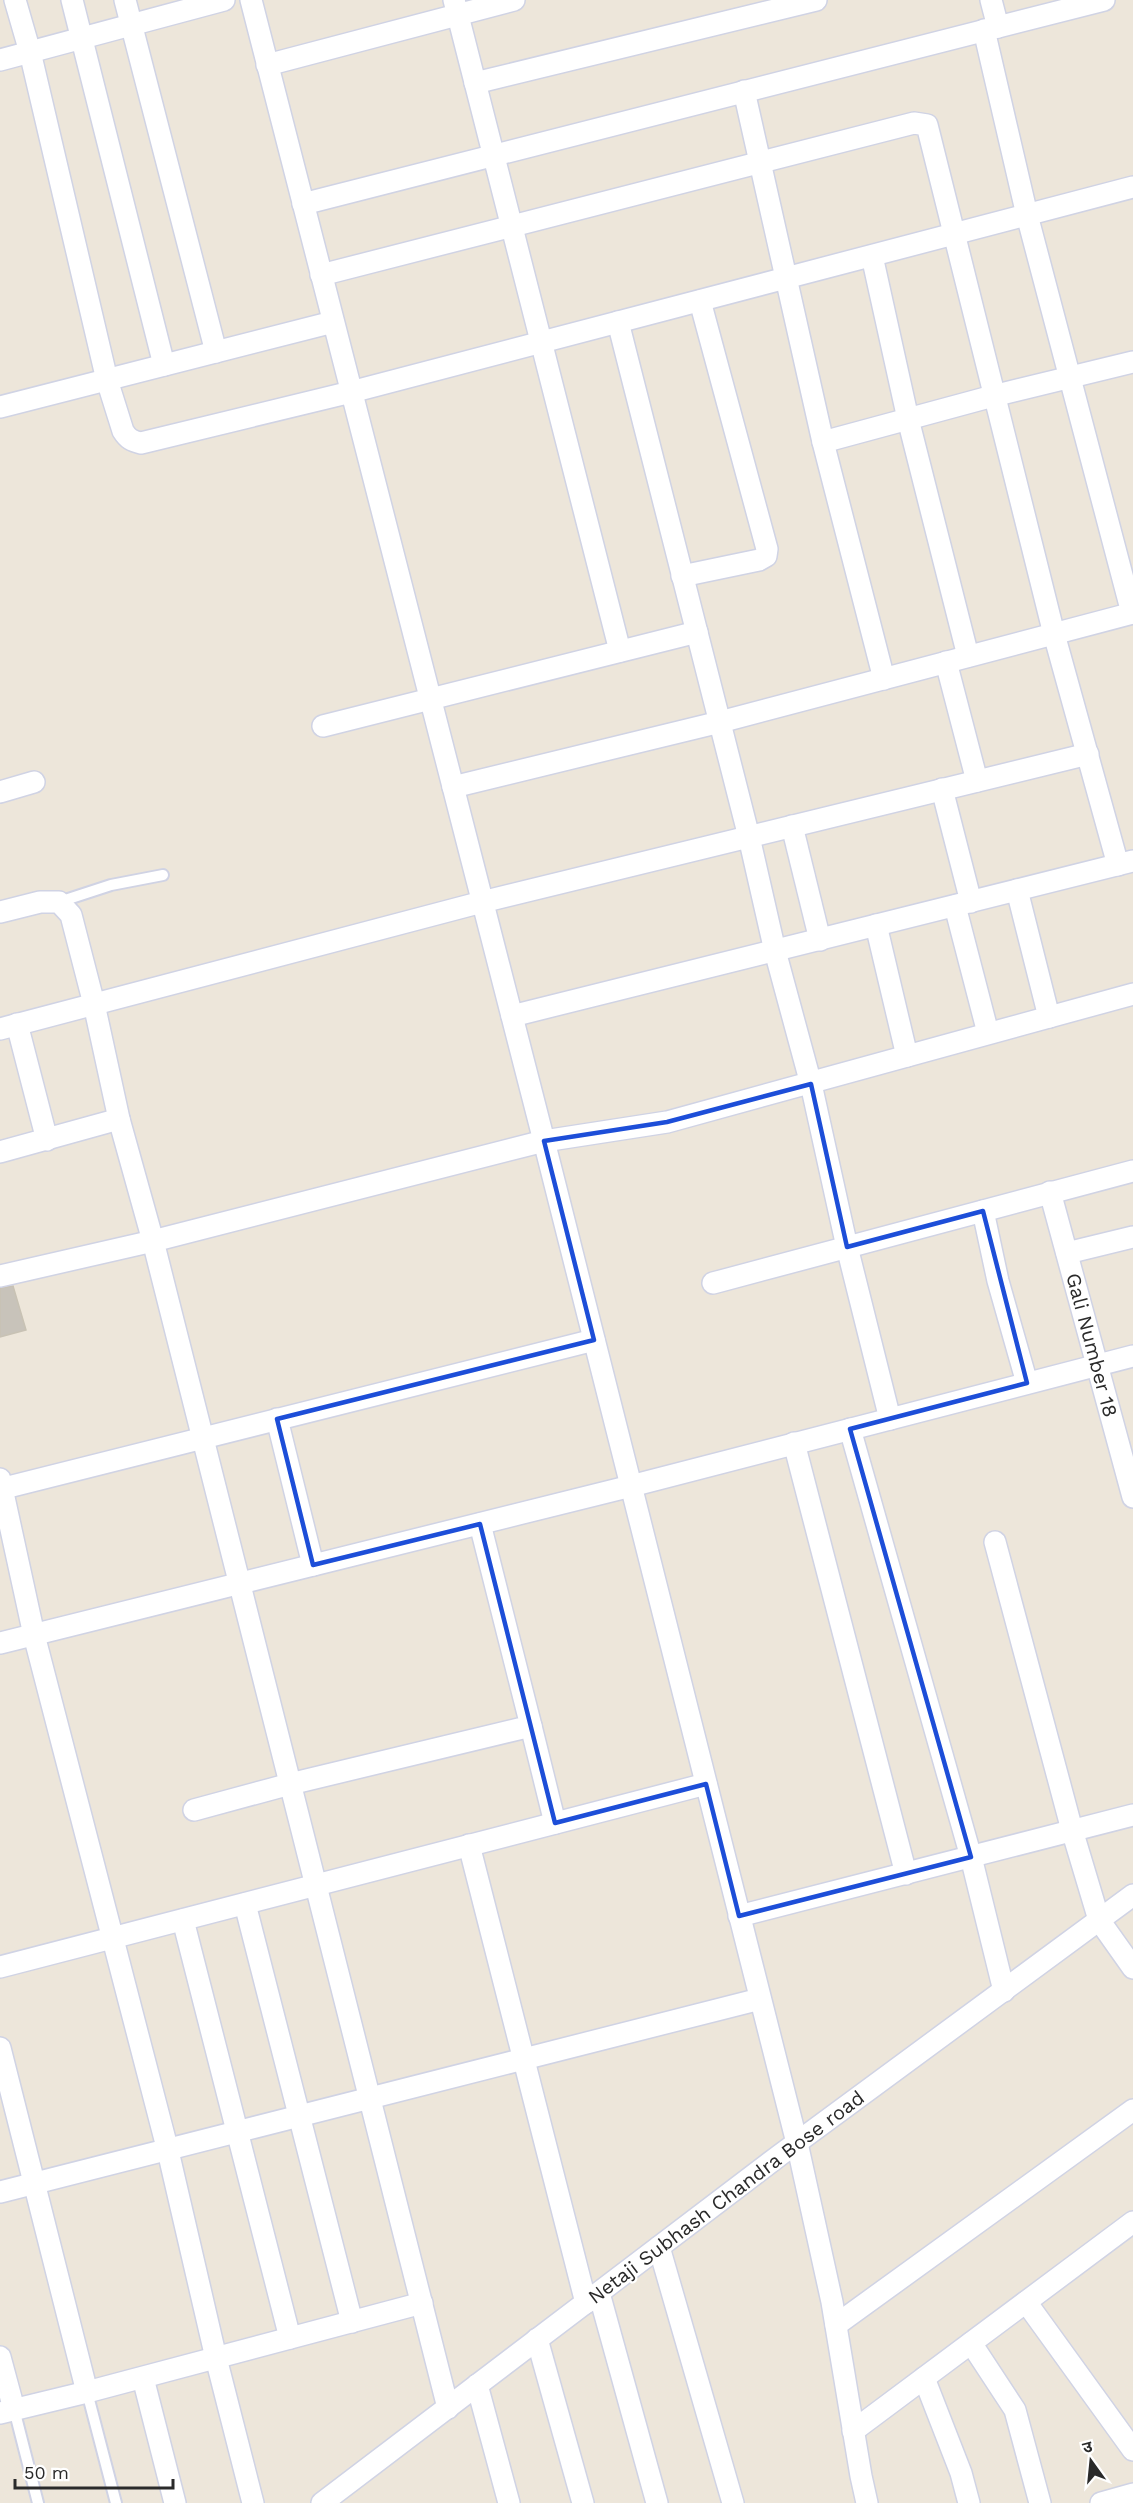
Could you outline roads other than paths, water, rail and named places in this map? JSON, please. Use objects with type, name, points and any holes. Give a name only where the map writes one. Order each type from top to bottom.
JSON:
[{"type":"street","points":[[15,0],[30,52],[108,380],[127,437],[133,441],[141,442],[351,392],[1133,187]]},
{"type":"street","points":[[72,0],[164,365]]},
{"type":"street","points":[[125,0],[216,352]]},
{"type":"street","points":[[0,60],[224,0]]},
{"type":"street","points":[[251,0],[544,1141],[797,2143],[836,2325],[867,2503]]},
{"type":"street","points":[[267,65],[456,7],[514,0]]},
{"type":"street","points":[[475,83],[816,0]]},
{"type":"street","points":[[453,787],[720,722],[1132,613],[1027,215],[991,29],[991,0]]},
{"type":"street","points":[[303,204],[1104,0]]},
{"type":"street","points":[[456,7],[620,651]]},
{"type":"street","points":[[744,92],[824,442],[884,679]]},
{"type":"street","points":[[321,275],[760,162],[921,123],[927,125],[1054,634],[1088,754],[1126,863],[512,1016]]},
{"type":"street","points":[[872,256],[908,419],[968,656]]},
{"type":"street","points":[[682,576],[759,560],[766,556],[767,549],[700,301]]},
{"type":"street","points":[[0,407],[333,322]]},
{"type":"street","points":[[618,322],[749,837],[775,951],[811,1084],[847,1247],[890,1419]]},
{"type":"street","points":[[824,442],[993,396],[1133,362]]},
{"type":"street","points":[[323,726],[697,632]]},
{"type":"street","points":[[946,662],[977,781]]},
{"type":"street","points":[[46,1140],[9,1026],[482,902],[1088,754]]},
{"type":"street","points":[[0,792],[34,782]]},
{"type":"street","points":[[942,789],[988,1033]]},
{"type":"street","points":[[792,826],[820,940]]},
{"type":"street","points":[[1017,890],[1049,1017]]},
{"type":"street","points":[[0,912],[40,902],[58,902],[71,915],[94,1004],[119,1119],[153,1241],[448,2408]]},
{"type":"street","points":[[876,926],[907,1056]]},
{"type":"street","points":[[0,1276],[153,1241],[544,1141],[667,1122],[1133,994]]},
{"type":"street","points":[[0,1152],[119,1119]]},
{"type":"street","points":[[713,1283],[1133,1171]]},
{"type":"street","name":"Gali Number 18","points":[[1050,1192],[1133,1497]]},
{"type":"street","points":[[983,1210],[998,1281],[1027,1383]]},
{"type":"street","points":[[1067,1253],[1133,1237]]},
{"type":"street","points":[[253,2503],[216,2358],[168,2151],[34,1635],[1,1486],[594,1340]]},
{"type":"street","points":[[0,1643],[631,1486],[1133,1356]]},
{"type":"street","points":[[277,1419],[313,1565]]},
{"type":"street","points":[[850,1429],[971,1857],[1004,1991]]},
{"type":"street","points":[[794,1443],[906,1874]]},
{"type":"street","points":[[480,1524],[555,1823]]},
{"type":"street","points":[[995,1542],[1072,1830],[1099,1920],[1133,1968]]},
{"type":"street","points":[[194,1810],[290,1784],[531,1726]]},
{"type":"street","points":[[0,1967],[706,1784]]},
{"type":"street","points":[[739,1917],[1133,1815]]},
{"type":"street","points":[[469,1845],[525,2060],[593,2298],[657,2503]]},
{"type":"street","name":"Netaji Subhash Chandra Bose road","points":[[329,2501],[659,2247],[1133,1895]]},
{"type":"street","points":[[245,1904],[352,2322]]},
{"type":"street","points":[[183,1920],[290,2338]]},
{"type":"street","points":[[0,2192],[760,1999]]},
{"type":"street","points":[[0,2048],[87,2392]]},
{"type":"street","points":[[836,2325],[1133,2110]]},
{"type":"street","points":[[853,2431],[1133,2222]]},
{"type":"street","points":[[659,2247],[733,2503]]},
{"type":"street","points":[[1026,2302],[1133,2450]]},
{"type":"street","points":[[0,2357],[7,2411],[144,2378],[422,2303]]},
{"type":"street","points":[[537,2339],[583,2503]]},
{"type":"street","points":[[971,2343],[1015,2410],[1040,2503]]},
{"type":"street","points":[[144,2378],[176,2503]]},
{"type":"street","points":[[924,2378],[961,2473],[969,2503]]},
{"type":"street","points":[[477,2385],[509,2503]]},
{"type":"street","points":[[1108,2502],[1133,2494]]},
{"type":"lane","points":[[58,902],[111,885],[163,875]]},
{"type":"lane","points":[[87,2392],[116,2503]]},
{"type":"lane","points":[[7,2411],[38,2503]]}]
